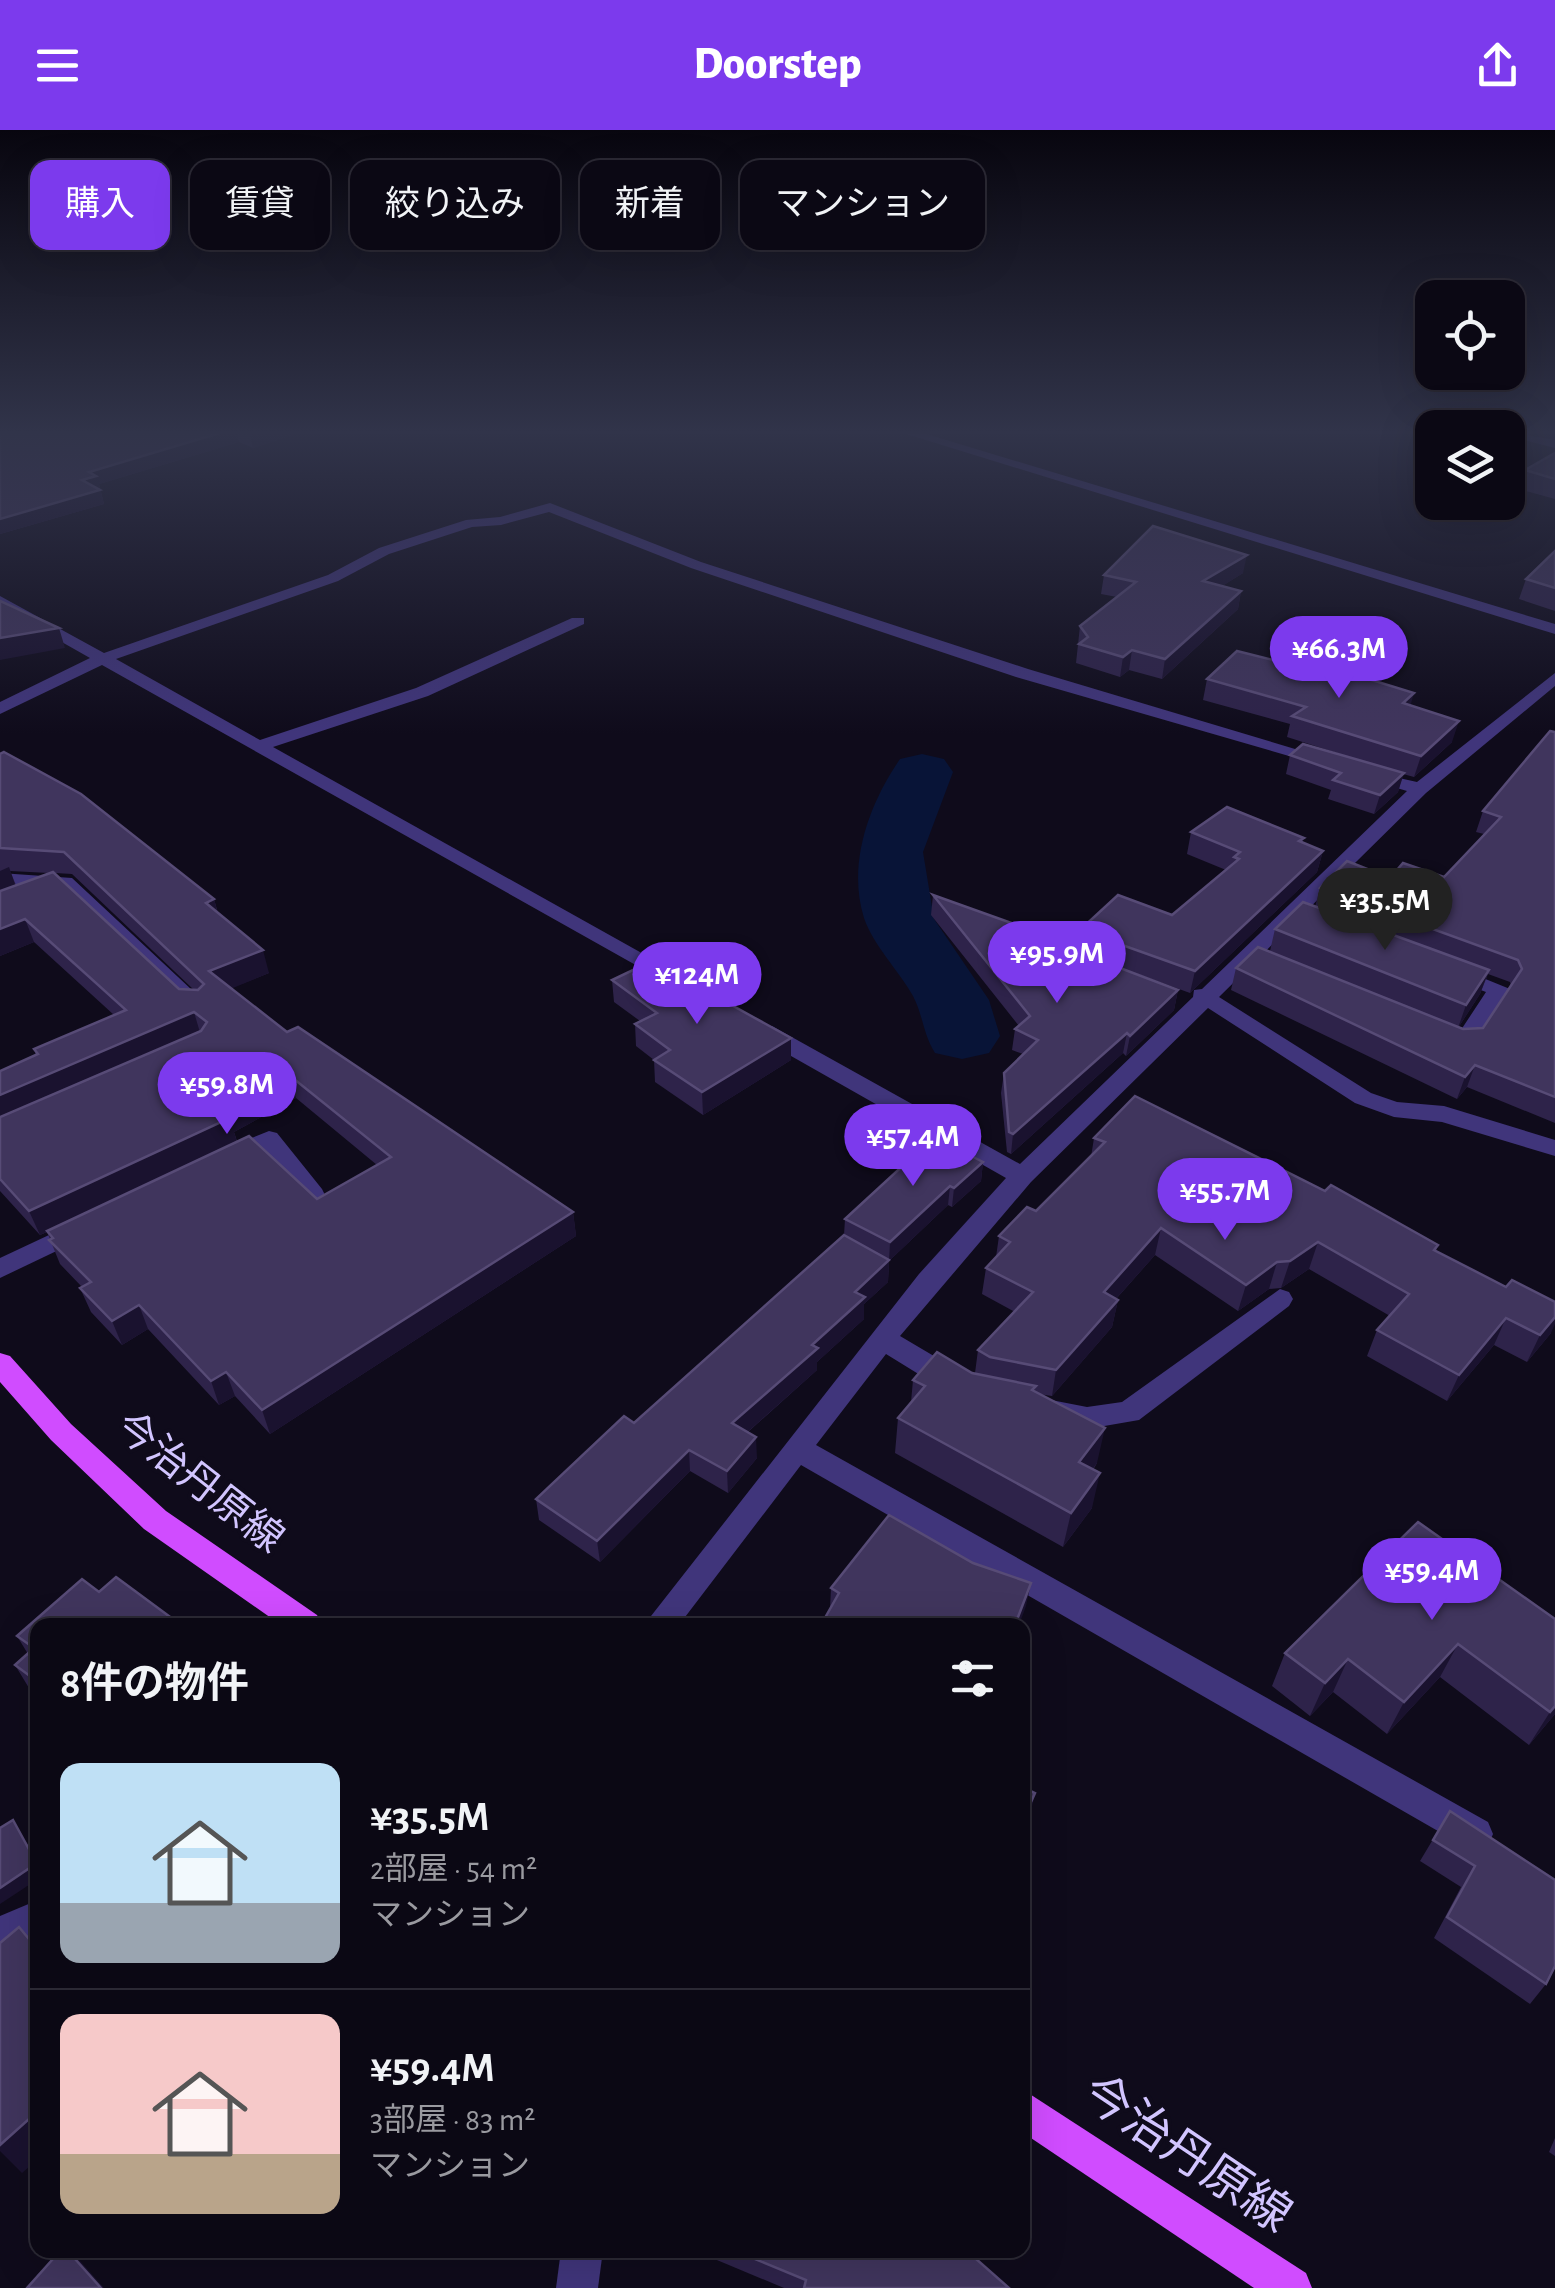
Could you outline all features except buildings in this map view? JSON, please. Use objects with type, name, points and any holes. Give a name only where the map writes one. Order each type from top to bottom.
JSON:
[{"type":"main road","name":"今治丹原線","points":[[0,1362],[61,1432],[143,1509],[296,1618]]},
{"type":"main road","name":"今治丹原線","points":[[1030,2113],[1291,2288]]},
{"type":"street","points":[[0,708],[101,659],[333,578],[384,551],[439,533]]},
{"type":"street","points":[[614,533],[696,566],[1022,674],[1420,789]]},
{"type":"street","points":[[1236,533],[1555,630]]},
{"type":"street","points":[[0,600],[692,990]]},
{"type":"street","points":[[258,747],[422,692],[578,621]]},
{"type":"street","points":[[666,1618],[928,1281],[1022,1176],[1190,1000],[1259,959],[1420,789],[1555,678]]},
{"type":"street","points":[[0,879],[65,882],[197,1006]]},
{"type":"street","points":[[16,901],[65,882]]},
{"type":"street","points":[[1424,961],[1498,989],[1464,1042],[1428,1028]]},
{"type":"street","points":[[1190,1000],[1363,1098],[1394,1109],[1444,1114],[1555,1148]]},
{"type":"street","points":[[744,1020],[1022,1176]]},
{"type":"street","points":[[201,1170],[269,1139],[312,1195]]},
{"type":"street","points":[[0,1268],[100,1220]]},
{"type":"street","points":[[1032,1407],[1086,1418],[1129,1412],[1280,1299]]},
{"type":"street","points":[[883,1340],[978,1396]]},
{"type":"street","points":[[798,1450],[1450,1817],[1495,1847]]},
{"type":"street","points":[[0,1934],[30,1921]]},
{"type":"street","points":[[577,2288],[581,2258]]},
{"type":"waterway","points":[[922,772],[890,852],[899,919],[952,1000],[962,1036]]}]
